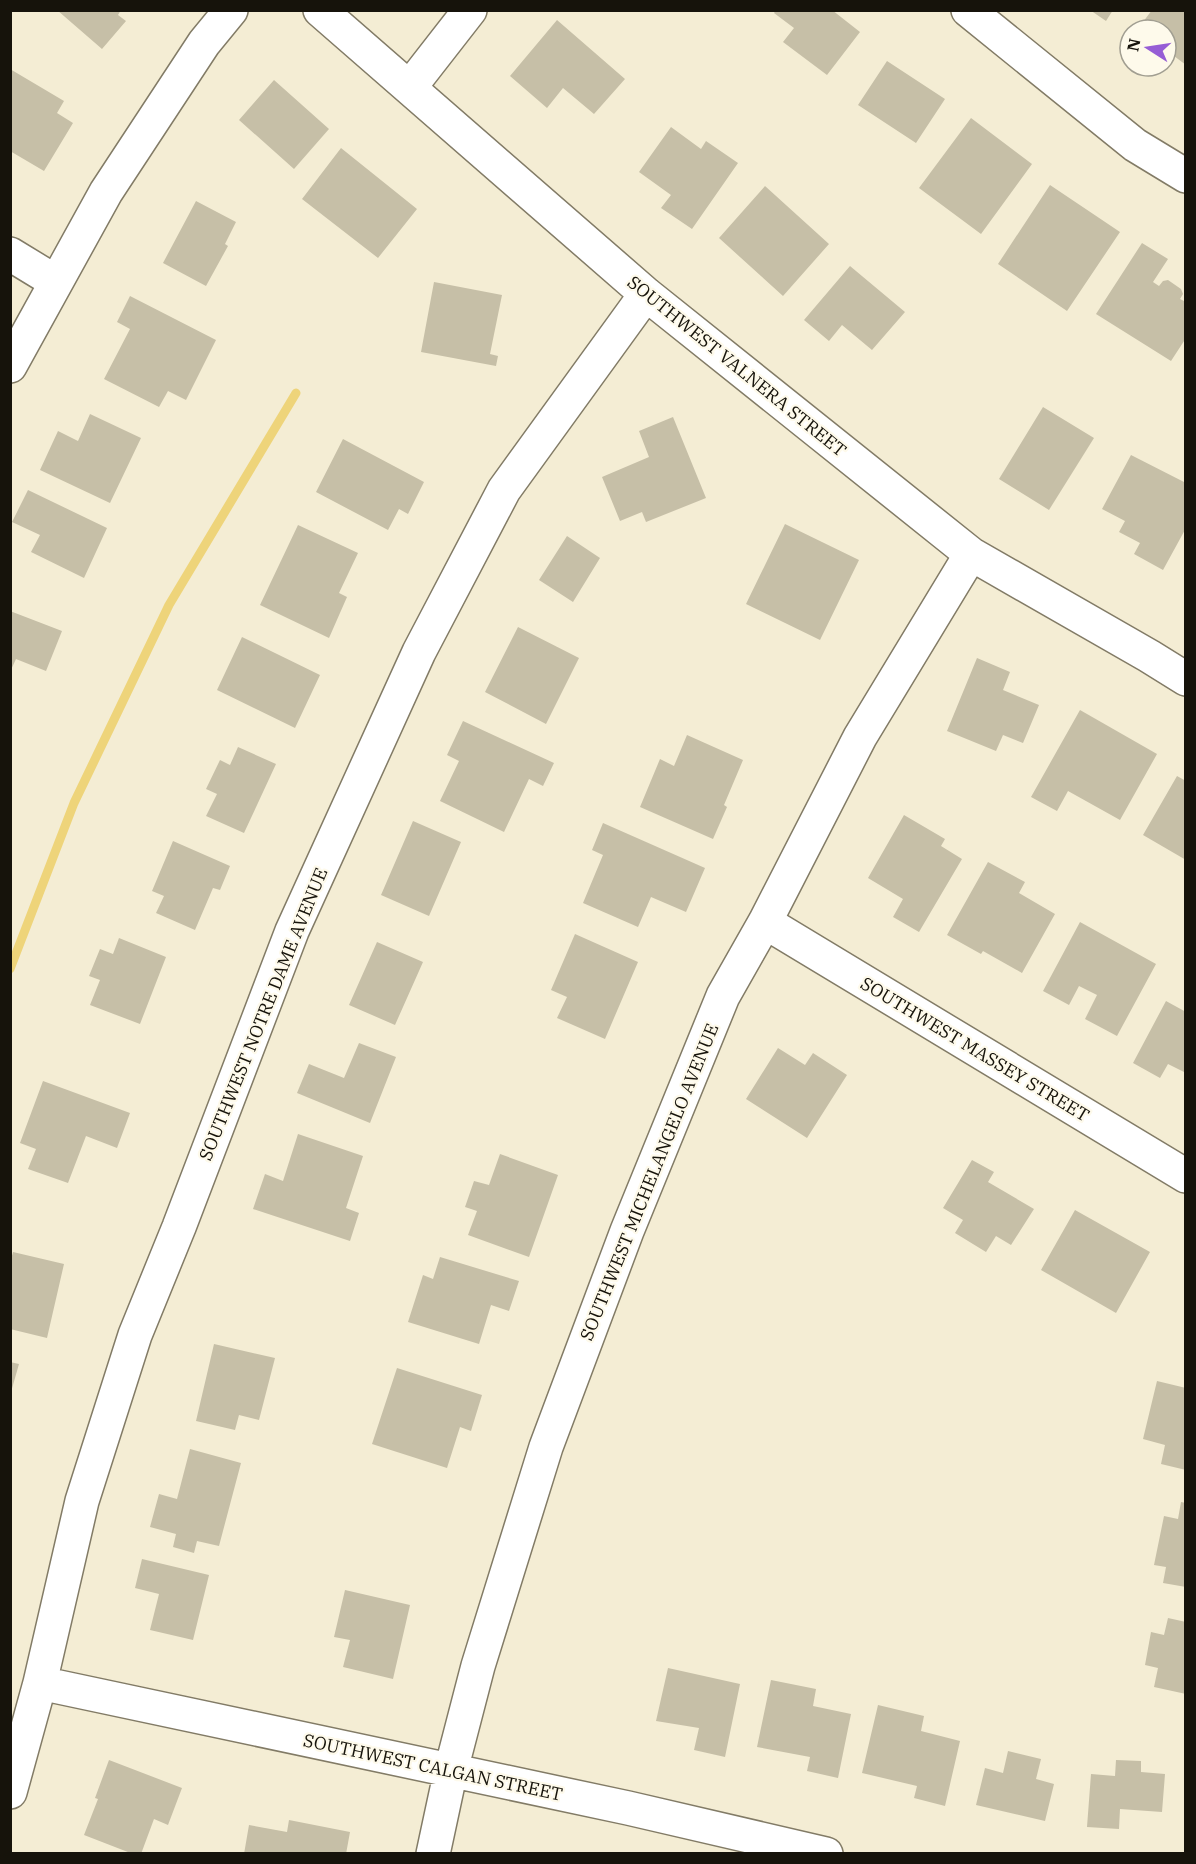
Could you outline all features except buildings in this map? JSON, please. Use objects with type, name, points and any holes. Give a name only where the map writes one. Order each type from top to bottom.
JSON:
[{"type":"street","points":[[10,366],[106,192],[204,43],[231,10]]},
{"type":"street","name":"SOUTHWEST VALNERA STREET","points":[[320,10],[646,294],[971,554],[1184,676]]},
{"type":"street","points":[[410,87],[470,10]]},
{"type":"street","points":[[968,10],[1135,145],[1185,176]]},
{"type":"street","points":[[10,254],[56,282]]},
{"type":"street","name":"SOUTHWEST NOTRE DAME AVENUE","points":[[10,1792],[40,1683],[82,1501],[135,1335],[179,1227],[292,931],[419,652],[504,490],[646,294]]},
{"type":"street","name":"SOUTHWEST MICHELANGELO AVENUE","points":[[433,1854],[451,1770],[478,1666],[546,1447],[627,1231],[723,996],[765,922],[861,736],[971,554]]},
{"type":"street","name":"SOUTHWEST MASSEY STREET","points":[[765,922],[1185,1176]]},
{"type":"street","name":"SOUTHWEST CALGAN STREET","points":[[40,1683],[628,1808],[826,1854]]},
{"type":"waterway","points":[[10,969],[74,803],[169,605],[296,393]]}]
